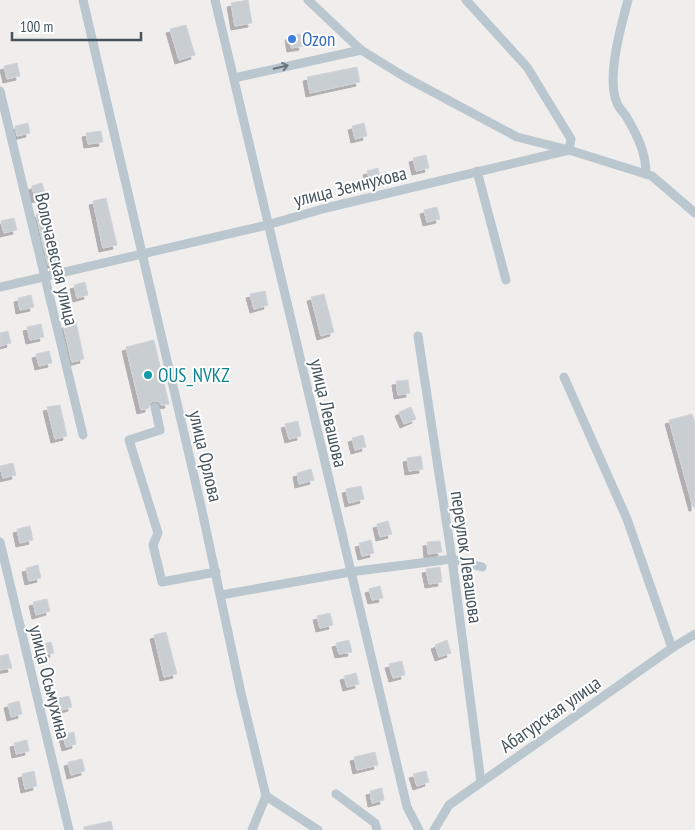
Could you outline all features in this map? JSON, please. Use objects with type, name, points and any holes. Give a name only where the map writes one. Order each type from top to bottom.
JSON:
[{"type":"street","name":"улица Орлова","points":[[83,0],[266,796]]},
{"type":"street","name":"улица Левашова","points":[[214,0],[407,807],[419,830]]},
{"type":"street","points":[[308,0],[361,50],[436,93],[517,137],[569,150],[652,176],[695,213]]},
{"type":"street","points":[[466,0],[527,67],[571,139],[569,150]]},
{"type":"street","points":[[628,0],[617,42],[614,88],[617,103],[642,146],[646,161],[646,174]]},
{"type":"street","points":[[234,78],[361,50]]},
{"type":"street","name":"Волочаевская улица","points":[[0,91],[82,435]]},
{"type":"street","name":"улица Земнухова","points":[[0,287],[268,225],[326,208],[569,150]]},
{"type":"street","points":[[477,171],[506,280]]},
{"type":"street","name":"переулок Левашова","points":[[418,336],[452,559],[481,782]]},
{"type":"street","points":[[564,377],[627,519],[672,648]]},
{"type":"street","points":[[155,407],[160,430],[129,440],[158,534],[153,545],[162,582],[216,572]]},
{"type":"street","name":"улица Осьмухина","points":[[0,542],[69,830]]},
{"type":"street","points":[[221,595],[350,572],[452,559],[482,567]]},
{"type":"street","name":"Абагурская улица","points":[[434,830],[449,805],[672,648],[695,634]]},
{"type":"street","points":[[336,794],[375,823],[377,830]]},
{"type":"street","points":[[252,830],[266,796],[318,830]]},
{"type":"building","points":[[248,0],[252,23],[235,26],[231,3]]},
{"type":"building","points":[[186,25],[195,55],[179,60],[170,29]]},
{"type":"building","points":[[300,34],[303,46],[291,48],[289,36]]},
{"type":"building","points":[[17,63],[20,76],[7,79],[4,66]]},
{"type":"building","points":[[357,67],[360,82],[310,93],[307,77]]},
{"type":"building","points":[[28,123],[30,133],[17,136],[15,126]]},
{"type":"building","points":[[364,123],[367,136],[355,139],[352,126]]},
{"type":"building","points":[[101,131],[103,142],[88,144],[86,133]]},
{"type":"building","points":[[426,155],[429,168],[416,171],[413,158]]},
{"type":"building","points":[[378,168],[381,180],[370,182],[367,171]]},
{"type":"building","points":[[42,183],[46,196],[35,199],[32,186]]},
{"type":"building","points":[[106,198],[117,245],[103,248],[93,201]]},
{"type":"building","points":[[437,207],[440,219],[427,222],[424,210]]},
{"type":"building","points":[[46,212],[49,224],[46,225],[52,251],[57,250],[60,262],[48,265],[36,214]]},
{"type":"building","points":[[14,218],[17,230],[4,233],[1,221]]},
{"type":"building","points":[[85,282],[88,295],[77,298],[74,285]]},
{"type":"building","points":[[265,291],[268,305],[254,309],[250,294]]},
{"type":"building","points":[[324,294],[334,332],[321,336],[311,297]]},
{"type":"building","points":[[31,295],[34,307],[20,310],[18,298]]},
{"type":"building","points":[[76,322],[84,359],[72,362],[63,325]]},
{"type":"building","points":[[41,324],[44,337],[30,340],[27,327]]},
{"type":"building","points":[[8,331],[11,343],[0,346],[0,333]]},
{"type":"building","name":"OUS_NVKZ","points":[[154,340],[169,404],[161,405],[157,401],[153,401],[149,408],[141,410],[126,347]]},
{"type":"building","points":[[49,351],[52,363],[39,366],[36,354]]},
{"type":"building","points":[[408,380],[410,393],[398,395],[396,381]]},
{"type":"building","points":[[60,405],[67,436],[55,439],[47,407]]},
{"type":"building","points":[[411,407],[416,419],[404,424],[399,412]]},
{"type":"building","points":[[692,414],[695,423],[695,507],[693,507],[669,420]]},
{"type":"building","points":[[298,421],[301,436],[289,439],[285,424]]},
{"type":"building","points":[[363,435],[366,447],[355,450],[352,438]]},
{"type":"building","points":[[421,456],[423,469],[409,471],[407,458]]},
{"type":"building","points":[[13,463],[16,475],[3,478],[0,466]]},
{"type":"building","points":[[311,469],[314,480],[299,484],[297,473]]},
{"type":"building","points":[[361,486],[364,499],[349,503],[346,489]]},
{"type":"building","points":[[388,521],[392,534],[380,537],[377,524]]},
{"type":"building","points":[[30,526],[33,540],[20,543],[17,529]]},
{"type":"building","points":[[371,540],[374,553],[362,556],[359,543]]},
{"type":"building","points":[[440,541],[442,552],[428,554],[427,542]]},
{"type":"building","points":[[38,565],[41,578],[29,581],[26,568]]},
{"type":"building","points":[[440,567],[442,582],[429,584],[426,569]]},
{"type":"building","points":[[380,586],[383,598],[372,600],[369,589]]},
{"type":"building","points":[[47,599],[50,611],[36,615],[33,602]]},
{"type":"building","points":[[330,613],[333,625],[320,628],[317,616]]},
{"type":"building","points":[[166,632],[177,674],[164,677],[154,635]]},
{"type":"building","points":[[349,640],[352,652],[339,654],[336,643]]},
{"type":"building","points":[[447,640],[451,653],[439,657],[435,645]]},
{"type":"building","points":[[51,642],[54,653],[41,656],[39,645]]},
{"type":"building","points":[[8,654],[12,668],[0,670],[0,656]]},
{"type":"building","points":[[402,661],[405,675],[393,678],[389,664]]},
{"type":"building","points":[[356,673],[359,684],[347,687],[344,676]]},
{"type":"building","points":[[69,696],[72,707],[58,711],[55,699]]},
{"type":"building","points":[[19,701],[22,714],[11,717],[8,704]]},
{"type":"building","points":[[74,732],[76,744],[66,747],[63,735]]},
{"type":"building","points":[[27,740],[29,751],[16,754],[14,743]]},
{"type":"building","points":[[375,752],[378,765],[357,770],[354,757]]},
{"type":"building","points":[[82,759],[85,771],[71,775],[68,762]]},
{"type":"building","points":[[34,771],[37,786],[25,789],[22,774]]},
{"type":"building","points":[[426,771],[429,782],[417,786],[413,774]]},
{"type":"building","points":[[382,788],[384,800],[372,803],[370,791]]},
{"type":"building","points":[[111,821],[113,830],[84,830],[84,827]]},
{"type":"place","name":"Ozon","points":[[292,39]]},
{"type":"place","name":"OUS_NVKZ","points":[[148,375]]}]
